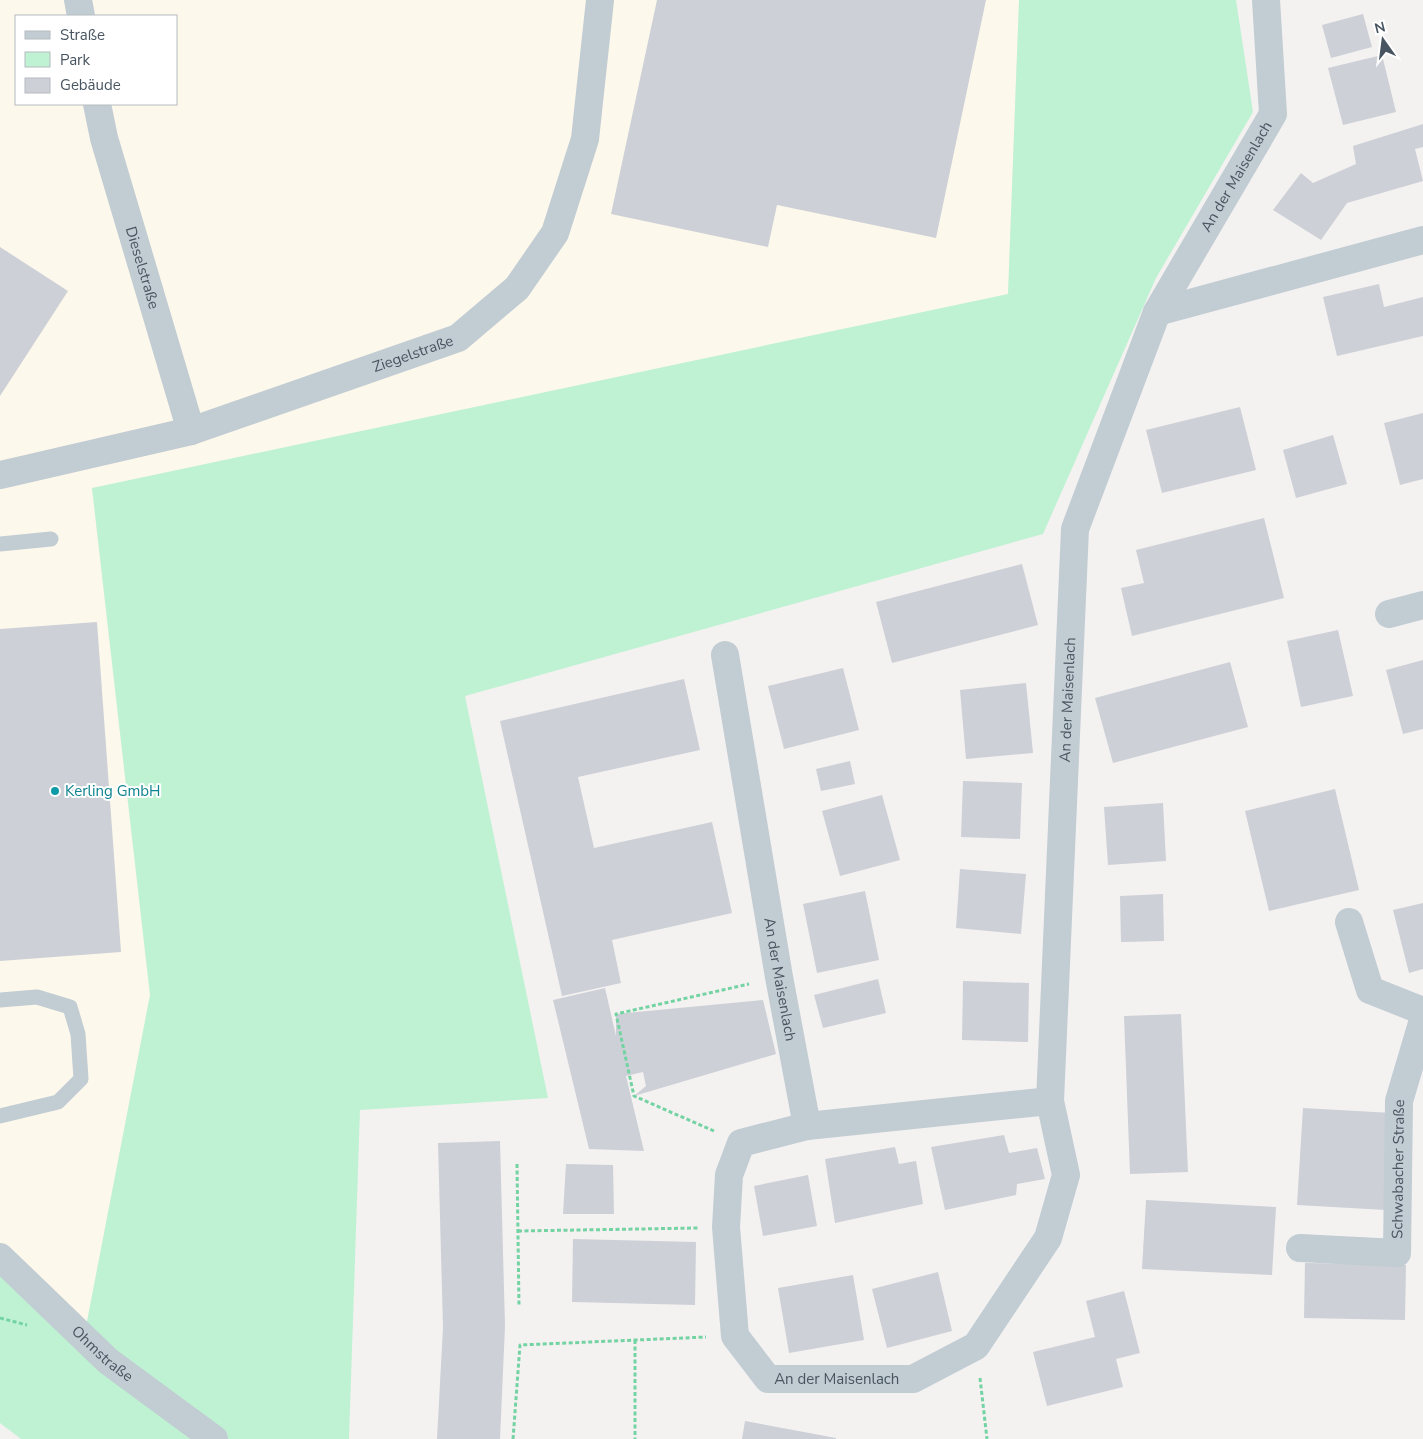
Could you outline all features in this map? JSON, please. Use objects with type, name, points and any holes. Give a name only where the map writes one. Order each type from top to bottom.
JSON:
[{"type":"street","points":[[78,0],[81,15]]},
{"type":"street","name":"Ziegelstraße","points":[[0,475],[191,430],[458,338],[517,288],[556,233],[585,139],[600,0]]},
{"type":"street","name":"An der Maisenlach","points":[[735,1336],[768,1379],[913,1379],[976,1346],[1048,1238],[1066,1174],[1050,1101],[1075,529],[1157,312],[1274,114],[1266,0]]},
{"type":"street","name":"Dieselstraße","points":[[98,105],[104,138],[191,430]]},
{"type":"street","points":[[1157,312],[1423,240]]},
{"type":"street","points":[[1389,614],[1423,605]]},
{"type":"street","name":"An der Maisenlach","points":[[725,655],[779,977],[807,1126]]},
{"type":"street","points":[[1349,922],[1370,990],[1423,1012]]},
{"type":"street","name":"Schwabacher Straße","points":[[1300,1248],[1396,1254],[1399,1101],[1423,1020]]},
{"type":"street","points":[[735,1336],[726,1227],[729,1175],[741,1143],[807,1126],[1050,1101]]},
{"type":"street","name":"Ohmstraße","points":[[0,1257],[108,1361],[214,1439]]},
{"type":"lane","points":[[0,544],[51,540]]},
{"type":"lane","points":[[0,1000],[37,997],[70,1007],[78,1034],[81,1079],[58,1102],[0,1116]]},
{"type":"path","points":[[741,1143],[634,1096],[616,1014],[779,977]]},
{"type":"path","points":[[517,1164],[519,1307]]},
{"type":"path","points":[[518,1231],[726,1227]]},
{"type":"path","points":[[513,1439],[520,1345],[735,1336]]},
{"type":"path","points":[[635,1340],[635,1439]]},
{"type":"path","points":[[976,1346],[987,1439]]},
{"type":"shaded area","points":[[0,0],[1019,0],[1008,294],[92,489],[150,995],[83,1342],[0,1264]]},
{"type":"green space","points":[[1019,0],[1236,0],[1253,112],[1156,278],[1043,534],[465,696],[548,1098],[360,1110],[349,1439],[21,1439],[0,1423],[0,1264],[83,1342],[150,995],[92,488],[1008,294]]},
{"type":"building","points":[[657,0],[986,0],[936,238],[777,205],[768,247],[611,214]]},
{"type":"building","points":[[1363,14],[1372,47],[1331,58],[1322,25]]},
{"type":"building","points":[[1382,55],[1396,112],[1343,125],[1328,68]]},
{"type":"building","points":[[1423,124],[1423,147],[1415,149],[1423,181],[1347,203],[1321,240],[1273,210],[1301,173],[1313,183],[1356,164],[1353,146]]},
{"type":"building","points":[[0,247],[68,291],[0,396]]},
{"type":"building","points":[[1379,284],[1384,307],[1423,297],[1423,336],[1337,356],[1323,297]]},
{"type":"building","points":[[1240,407],[1256,470],[1162,493],[1146,430]]},
{"type":"building","points":[[1423,413],[1423,479],[1400,485],[1384,423]]},
{"type":"building","points":[[1333,435],[1347,484],[1296,498],[1283,450]]},
{"type":"building","points":[[1264,518],[1284,598],[1132,636],[1121,588],[1144,583],[1136,550]]},
{"type":"building","points":[[1022,564],[1038,625],[892,663],[876,602]]},
{"type":"building","name":"Kerling GmbH","points":[[97,622],[121,952],[0,961],[0,629]]},
{"type":"building","points":[[1338,630],[1353,696],[1301,707],[1287,641]]},
{"type":"building","points":[[1423,660],[1423,729],[1403,734],[1386,670]]},
{"type":"building","points":[[1230,662],[1248,727],[1113,763],[1095,698]]},
{"type":"building","points":[[843,668],[859,730],[784,749],[768,686]]},
{"type":"building","points":[[684,679],[700,750],[578,777],[594,848],[712,822],[732,913],[612,940],[621,983],[562,996],[500,721]]},
{"type":"building","points":[[1026,683],[1033,753],[966,759],[960,690]]},
{"type":"building","points":[[850,761],[855,784],[821,791],[816,769]]},
{"type":"building","points":[[963,781],[1022,783],[1020,839],[961,837]]},
{"type":"building","points":[[1335,789],[1359,890],[1269,911],[1245,811]]},
{"type":"building","points":[[882,795],[900,860],[840,876],[822,811]]},
{"type":"building","points":[[1163,803],[1166,861],[1108,865],[1104,807]]},
{"type":"building","points":[[960,869],[1026,874],[1021,934],[956,928]]},
{"type":"building","points":[[865,891],[879,960],[817,973],[803,904]]},
{"type":"building","points":[[1163,894],[1164,941],[1121,942],[1120,896]]},
{"type":"building","points":[[1423,903],[1423,969],[1409,973],[1393,910]]},
{"type":"building","points":[[878,979],[886,1013],[823,1028],[814,995]]},
{"type":"building","points":[[963,981],[1029,983],[1028,1042],[962,1040]]},
{"type":"building","points":[[605,988],[616,1036],[616,1014],[763,1000],[776,1054],[634,1096],[646,1086],[643,1072],[626,1076],[644,1151],[589,1149],[553,1000]]},
{"type":"building","points":[[1181,1014],[1188,1172],[1130,1174],[1124,1016]]},
{"type":"building","points":[[1303,1108],[1392,1113],[1386,1210],[1297,1205]]},
{"type":"building","points":[[1004,1135],[1009,1153],[1037,1148],[1045,1179],[1017,1184],[1016,1195],[945,1210],[931,1147]]},
{"type":"building","points":[[500,1141],[505,1326],[500,1439],[437,1439],[443,1327],[438,1143]]},
{"type":"building","points":[[895,1147],[899,1164],[916,1161],[923,1204],[835,1223],[825,1159]]},
{"type":"building","points":[[566,1164],[613,1165],[614,1214],[563,1214]]},
{"type":"building","points":[[808,1175],[817,1226],[763,1236],[754,1186]]},
{"type":"building","points":[[1146,1200],[1276,1207],[1272,1275],[1142,1269]]},
{"type":"building","points":[[573,1239],[696,1242],[695,1305],[572,1302]]},
{"type":"building","points":[[1305,1263],[1406,1265],[1405,1320],[1304,1318]]},
{"type":"building","points":[[938,1272],[952,1331],[887,1348],[872,1289]]},
{"type":"building","points":[[853,1275],[864,1340],[789,1353],[778,1288]]},
{"type":"building","points":[[1124,1291],[1140,1353],[1116,1359],[1123,1387],[1047,1406],[1033,1352],[1095,1337],[1086,1301]]},
{"type":"building","points":[[745,1421],[836,1438],[836,1439],[742,1439]]},
{"type":"place","name":"Kerling GmbH","points":[[55,791]]}]
